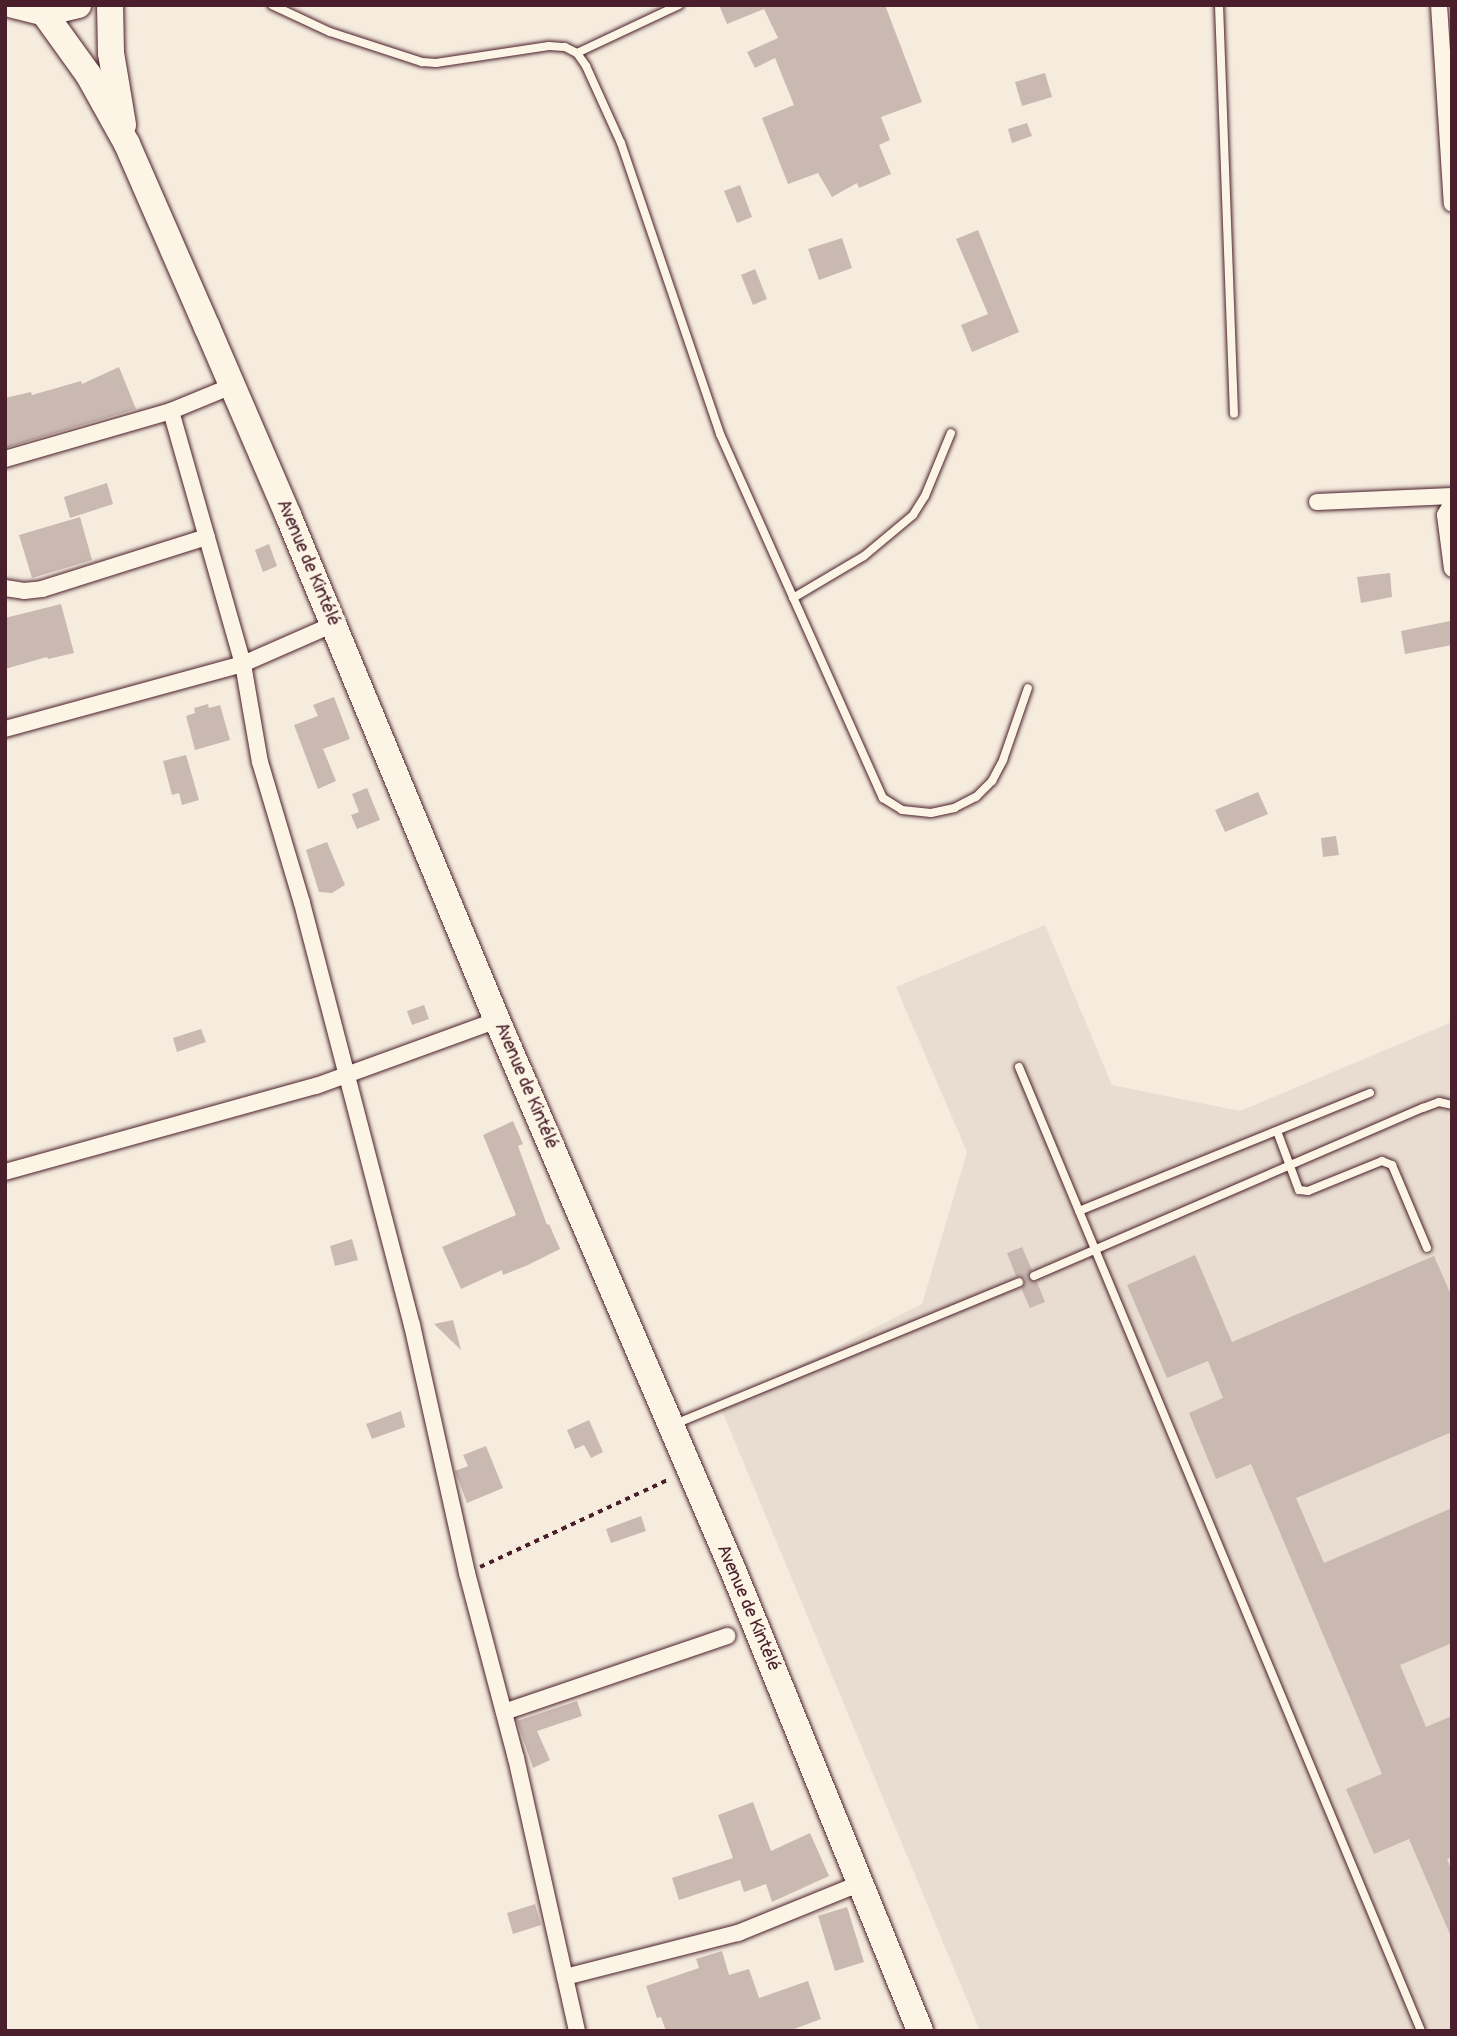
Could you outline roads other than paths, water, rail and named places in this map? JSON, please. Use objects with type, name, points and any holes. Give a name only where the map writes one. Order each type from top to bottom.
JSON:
[{"type":"main road","points":[[13,5],[44,13],[78,5]]},
{"type":"main road","name":"Avenue de Kintélé","points":[[110,5],[111,53],[127,144]]},
{"type":"main road","name":"Avenue de Kintélé","points":[[44,13],[82,65],[127,144],[334,624],[497,1020],[768,1656],[920,2031]]},
{"type":"street","points":[[1439,5],[1452,204]]},
{"type":"street","points":[[5,459],[171,411],[232,386]]},
{"type":"street","points":[[171,411],[243,664],[260,762],[302,902],[345,1076],[412,1325],[467,1573],[504,1712],[577,2031]]},
{"type":"street","points":[[1317,502],[1452,496]]},
{"type":"street","points":[[1452,503],[1445,515],[1452,569]]},
{"type":"street","points":[[5,588],[24,591],[43,589],[207,537]]},
{"type":"street","points":[[5,729],[243,664],[334,624]]},
{"type":"street","points":[[5,1172],[345,1076],[497,1020]]},
{"type":"street","points":[[504,1712],[727,1636]]},
{"type":"street","points":[[565,1977],[738,1933],[860,1883]]},
{"type":"lane","points":[[272,5],[330,33],[422,62],[436,63],[549,46],[565,47],[577,53],[586,66],[621,144],[720,434],[883,798],[902,810],[931,813],[954,808],[976,797],[992,782],[1003,760],[1028,688]]},
{"type":"lane","points":[[577,53],[679,5]]},
{"type":"lane","points":[[1219,5],[1234,414]]},
{"type":"lane","points":[[793,598],[864,556],[913,515],[925,496],[951,433]]},
{"type":"lane","points":[[1019,1067],[1422,2031]]},
{"type":"lane","points":[[1079,1212],[1370,1093]]},
{"type":"lane","points":[[1034,1276],[1423,1108],[1439,1102],[1452,1105]]},
{"type":"lane","points":[[1277,1131],[1299,1191],[1308,1191],[1374,1163],[1382,1161],[1392,1165],[1427,1248]]},
{"type":"lane","points":[[669,1427],[1019,1282]]}]
